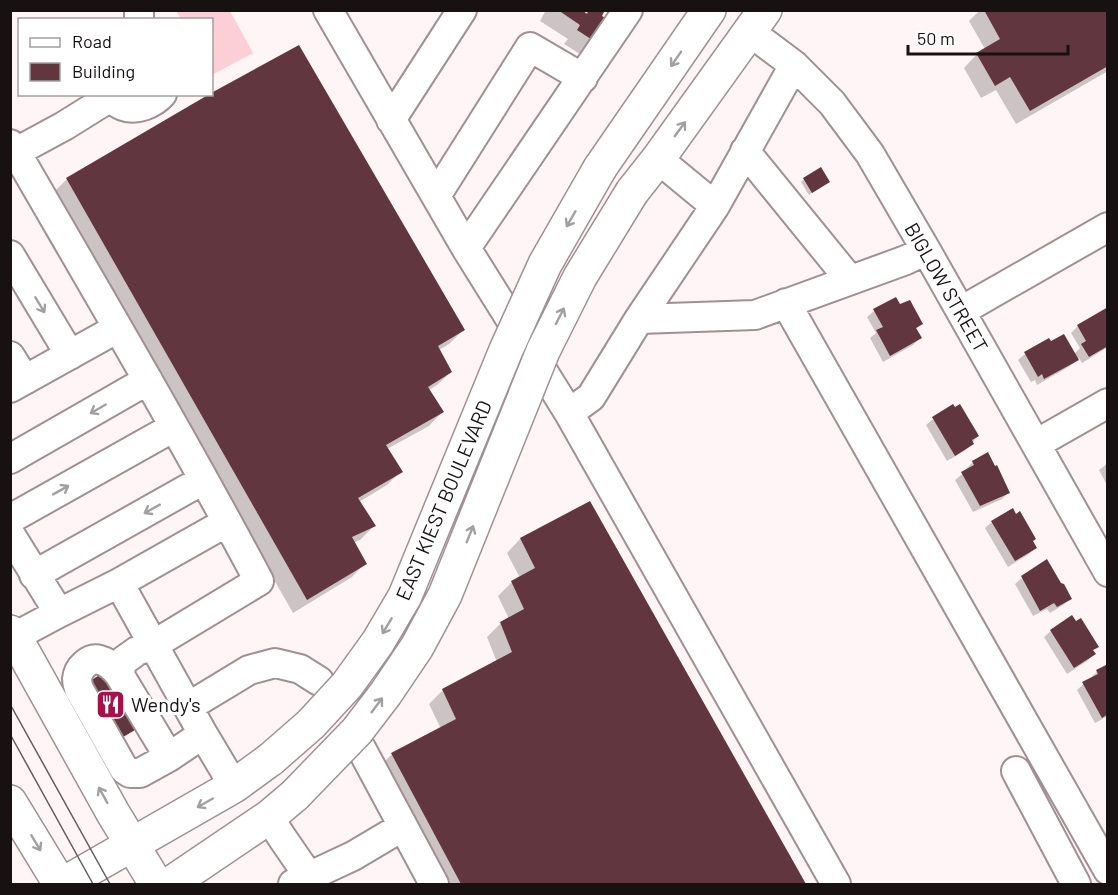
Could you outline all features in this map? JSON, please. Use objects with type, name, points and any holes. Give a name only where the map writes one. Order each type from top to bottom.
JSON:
[{"type":"main road","name":"EAST KIEST BOULEVARD","points":[[61,885],[234,786],[271,759],[311,724],[347,685],[378,642],[405,596],[540,274],[600,168],[709,10]]},
{"type":"main road","points":[[720,10],[757,21]]},
{"type":"main road","name":"EAST KIEST BOULEVARD","points":[[170,885],[269,817],[295,795],[357,731],[386,693],[417,647],[446,595],[543,351],[580,277],[632,192],[757,21]]},
{"type":"main road","points":[[12,634],[156,885]]},
{"type":"main road","points":[[10,802],[61,885]]},
{"type":"street","points":[[392,120],[462,10]]},
{"type":"street","points":[[466,248],[628,10]]},
{"type":"street","points":[[340,18],[392,120],[466,248],[569,413],[836,885]]},
{"type":"street","name":"BIGLOW STREET","points":[[757,21],[794,65],[832,103],[870,154],[1107,572]]},
{"type":"street","points":[[436,196],[530,46],[583,78]]},
{"type":"street","points":[[569,413],[591,397],[639,319],[715,206],[794,65]]},
{"type":"street","points":[[119,674],[123,661],[137,651],[153,645],[259,581],[148,380],[12,150],[64,126],[110,96],[126,107],[147,105],[161,96]]},
{"type":"street","points":[[746,151],[850,280]]},
{"type":"street","points":[[658,159],[715,206]]},
{"type":"street","points":[[961,311],[1107,227]]},
{"type":"street","points":[[639,319],[755,315],[906,260],[926,250]]},
{"type":"street","points":[[10,255],[70,355]]},
{"type":"street","points":[[786,303],[1107,870]]},
{"type":"street","points":[[10,356],[18,384],[118,328]]},
{"type":"street","points":[[10,459],[148,380]]},
{"type":"street","points":[[1036,444],[1107,403]]},
{"type":"street","points":[[10,519],[174,427]]},
{"type":"street","points":[[34,575],[203,480]]},
{"type":"street","points":[[12,634],[119,584],[227,522]]},
{"type":"street","points":[[10,534],[59,613]]},
{"type":"street","points":[[119,584],[234,786]]},
{"type":"street","points":[[169,757],[119,674],[108,663],[98,659],[87,662],[77,678],[79,689],[124,769],[130,773],[140,773],[169,757],[203,734]]},
{"type":"street","points":[[188,707],[249,670],[275,663],[300,669],[319,681]]},
{"type":"street","points":[[361,748],[434,885]]},
{"type":"street","points":[[1016,771],[1076,885]]},
{"type":"street","points":[[269,817],[305,882],[402,827]]},
{"type":"shaded area","points":[[176,11],[230,11],[253,53],[213,74],[213,18],[180,18]]},
{"type":"building","points":[[558,10],[582,10],[587,14],[589,10],[605,10],[602,16],[611,21],[597,43],[577,30],[580,25]]},
{"type":"building","points":[[984,10],[1108,10],[1108,66],[1030,111],[1010,77],[995,86],[976,53],[1000,39]]},
{"type":"building","points":[[299,45],[465,330],[438,346],[452,372],[428,387],[444,412],[386,445],[403,472],[358,498],[376,526],[352,537],[367,564],[307,600],[66,178],[206,96],[213,96],[213,92]]},
{"type":"building","points":[[821,167],[830,182],[812,193],[803,178]]},
{"type":"building","points":[[896,297],[900,304],[910,300],[923,324],[916,328],[922,338],[890,356],[876,330],[883,327],[873,309]]},
{"type":"building","points":[[1108,307],[1108,346],[1089,357],[1081,344],[1086,341],[1077,325]]},
{"type":"building","points":[[1064,334],[1079,360],[1044,379],[1042,374],[1038,377],[1024,352],[1049,338],[1051,341]]},
{"type":"building","points":[[953,404],[955,407],[960,404],[979,436],[972,440],[974,444],[955,456],[932,417]]},
{"type":"building","points":[[988,452],[1010,493],[980,506],[961,472],[974,465],[972,461]]},
{"type":"building","points":[[590,501],[806,884],[461,884],[391,753],[456,719],[442,689],[512,652],[500,622],[524,609],[511,581],[535,568],[520,538]]},
{"type":"building","points":[[1013,508],[1016,514],[1020,511],[1036,539],[1033,541],[1037,548],[1015,561],[991,521]]},
{"type":"building","points":[[1047,559],[1072,599],[1057,607],[1054,603],[1040,611],[1021,576]]},
{"type":"building","points":[[1072,615],[1076,621],[1081,618],[1099,647],[1093,650],[1096,654],[1074,668],[1050,630]]},
{"type":"building","points":[[1108,664],[1108,714],[1102,718],[1082,682],[1098,674],[1096,670]]},
{"type":"building","name":"Wendy's","points":[[103,673],[134,722],[131,724],[135,730],[118,740],[88,682]]},
{"type":"tram line","points":[[10,704],[110,884]]},
{"type":"tram line","points":[[10,734],[93,884]]},
{"type":"place","name":"Wendy's","points":[[110,704]]}]
